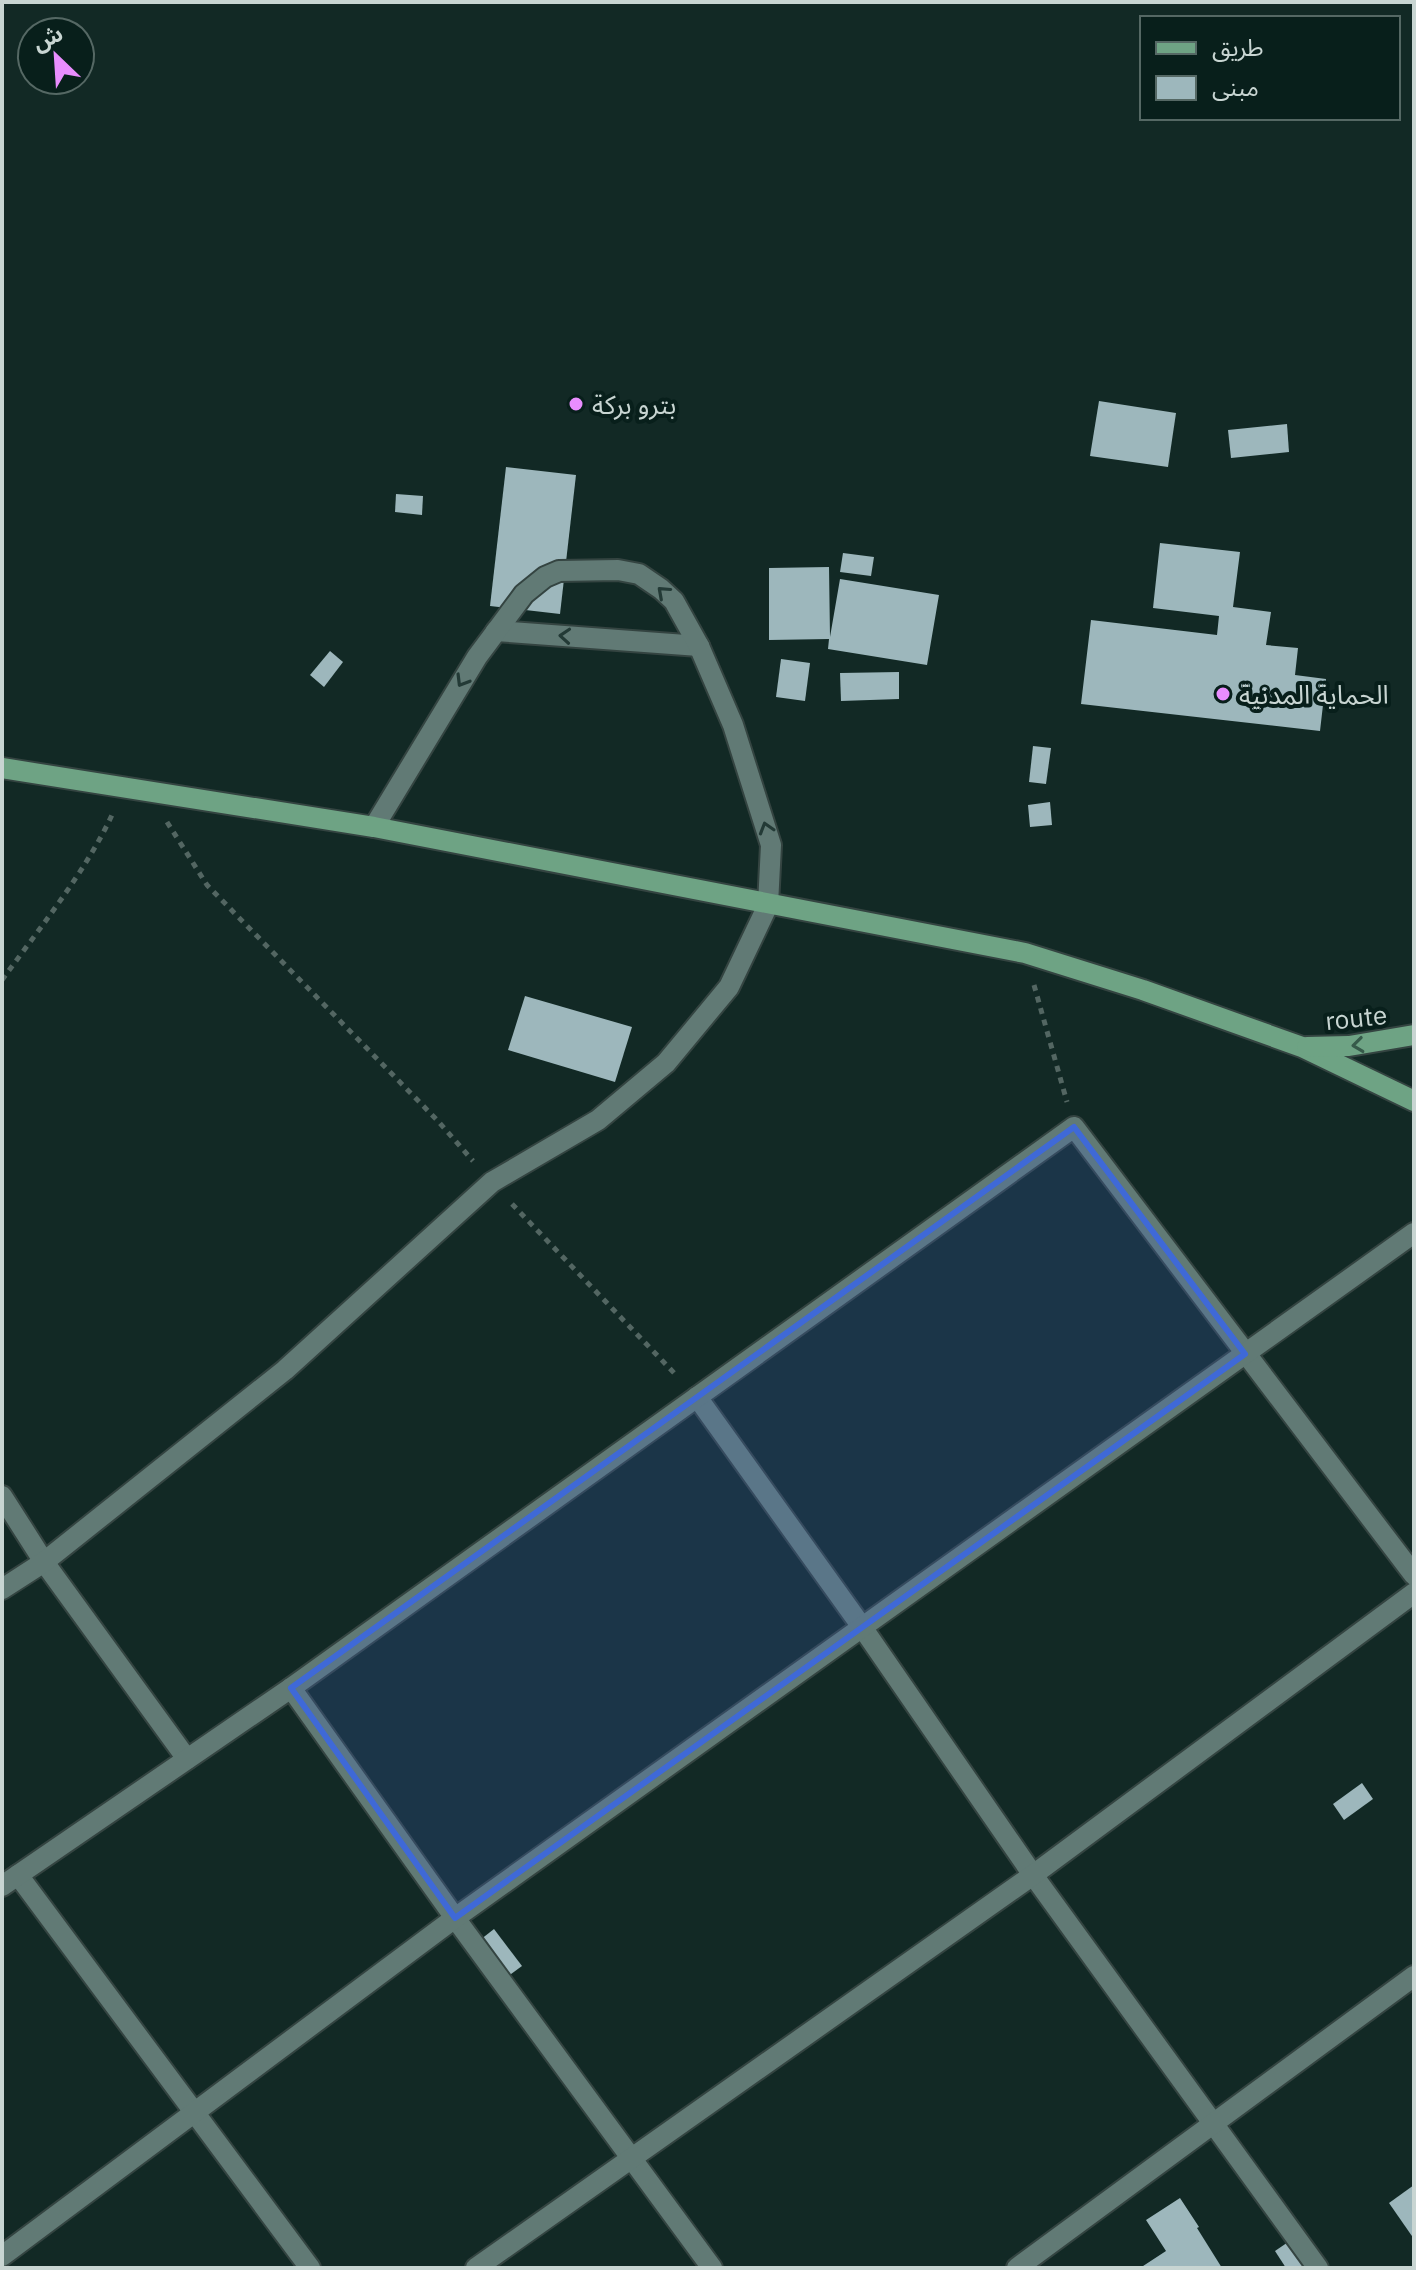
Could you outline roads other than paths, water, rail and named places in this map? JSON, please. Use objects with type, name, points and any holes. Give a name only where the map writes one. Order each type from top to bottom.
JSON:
[{"type":"main road","points":[[2,768],[374,827],[1025,953],[1143,990],[1302,1047],[1414,1101]]},
{"type":"main road","name":"route","points":[[1302,1047],[1349,1046],[1414,1035]]},
{"type":"street","points":[[2,1589],[44,1562],[285,1370],[492,1182],[598,1120],[666,1063],[729,987],[768,905],[771,845],[733,725],[699,646],[674,601],[639,574],[618,570],[559,571],[545,577],[524,594],[477,657],[374,827]]},
{"type":"street","points":[[496,631],[699,646]]},
{"type":"street","points":[[310,2268],[196,2111],[10,1880],[291,1688],[1074,1127],[1414,1575]]},
{"type":"street","points":[[2,2256],[455,1918],[1414,1233]]},
{"type":"street","points":[[697,1397],[862,1627],[1033,1875],[1318,2268]]},
{"type":"street","points":[[2,1496],[44,1562],[187,1759]]},
{"type":"street","points":[[476,2268],[1033,1875],[1414,1593]]},
{"type":"street","points":[[291,1688],[712,2268]]},
{"type":"street","points":[[1017,2268],[1414,1976]]},
{"type":"place","name":"بترو بركة","points":[[576,404]]},
{"type":"place","name":"الحماية المدنية","points":[[1223,694]]}]
